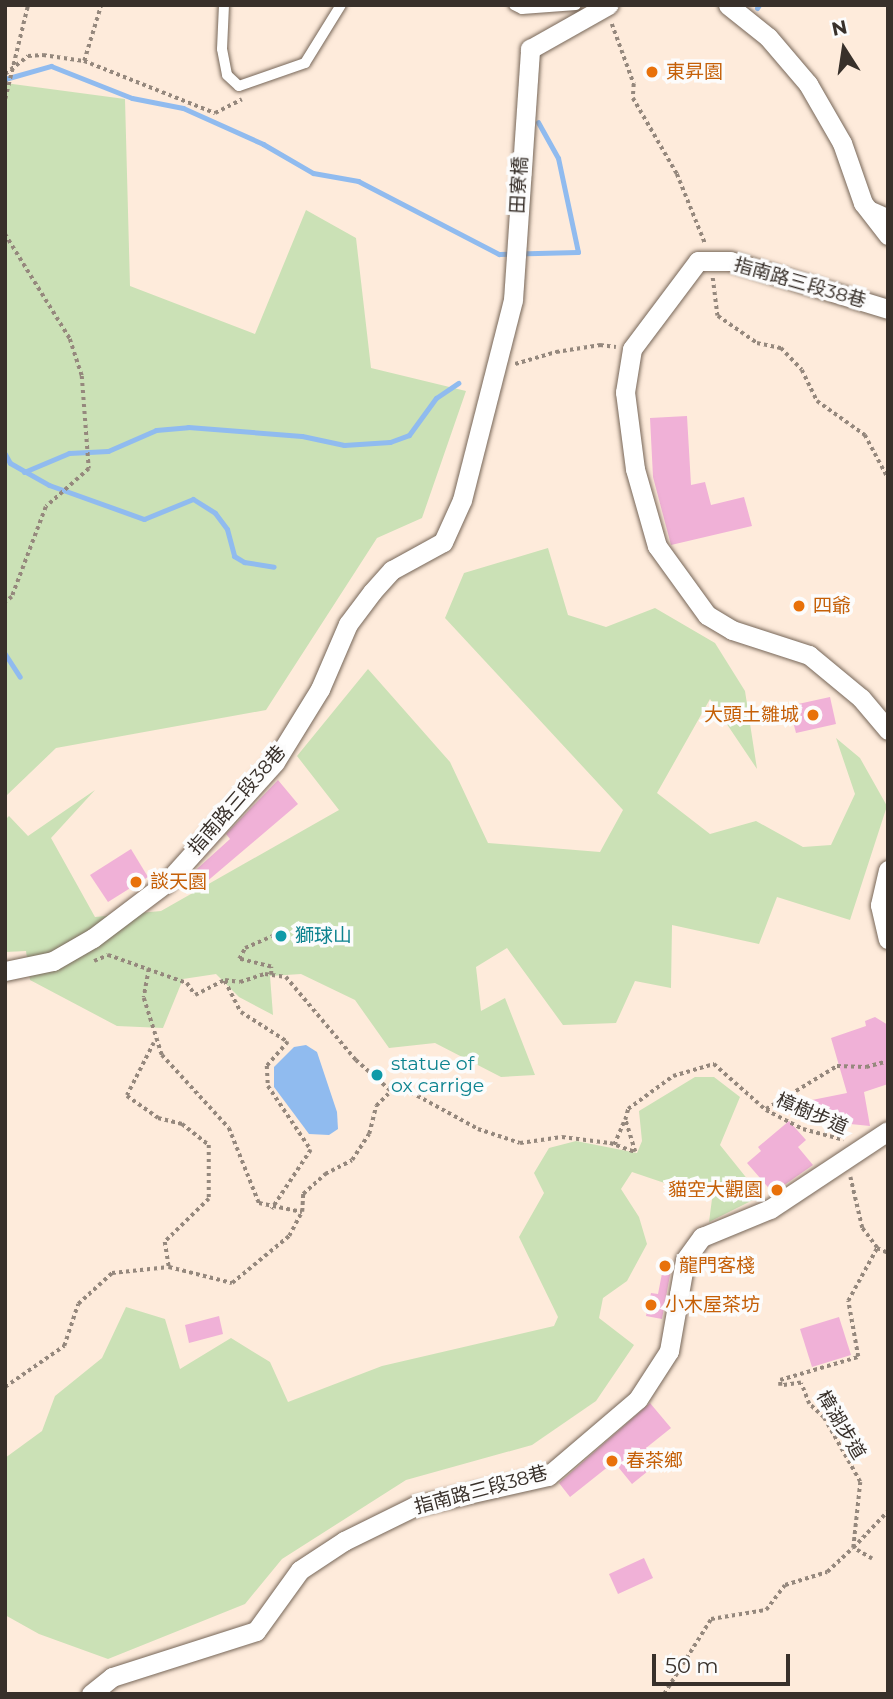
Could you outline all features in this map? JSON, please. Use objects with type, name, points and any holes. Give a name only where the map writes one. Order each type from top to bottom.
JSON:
[{"type":"street","points":[[728,5],[768,37],[808,84],[842,143],[863,203],[888,235]]},
{"type":"street","name":"田寮橋","points":[[513,300],[525,71],[530,49],[598,7]]},
{"type":"street","name":"指南路三段38巷","points":[[888,309],[730,261],[698,261],[632,349],[625,392],[635,469],[657,546],[707,615],[732,630],[809,656],[862,698],[888,730]]},
{"type":"street","name":"指南路三段38巷","points":[[5,971],[53,961],[93,938],[167,882],[275,762],[320,689],[348,624],[372,592],[392,569],[443,542],[462,500],[513,300]]},
{"type":"street","points":[[888,870],[880,905],[888,939]]},
{"type":"street","name":"指南路三段38巷","points":[[91,1694],[112,1676],[256,1631],[300,1570],[344,1541],[415,1506],[548,1476],[638,1399],[669,1351],[685,1260],[702,1237],[769,1209],[888,1131]]},
{"type":"lane","points":[[224,5],[222,49],[227,75],[239,86],[250,85],[305,63],[341,5]]},
{"type":"lane","points":[[514,5],[522,9],[576,5]]},
{"type":"lane","points":[[863,203],[888,214]]},
{"type":"path","points":[[5,99],[15,68],[27,5]]},
{"type":"path","points":[[84,61],[101,5]]},
{"type":"path","points":[[5,74],[28,56],[84,61],[215,113],[238,105],[250,85]]},
{"type":"path","points":[[5,234],[71,339],[82,376],[89,466],[46,508],[12,597],[5,602]]},
{"type":"path","points":[[495,369],[600,345],[632,349]]},
{"type":"path","points":[[271,975],[271,967],[239,959],[244,948],[284,931]]},
{"type":"path","points":[[108,955],[187,983],[195,995],[225,980],[271,975],[286,977],[356,1060],[391,1091]]},
{"type":"path","points":[[149,969],[144,998],[155,1042],[172,1068],[229,1128],[258,1203],[272,1209],[302,1212]]},
{"type":"path","points":[[225,980],[241,1012],[288,1042],[267,1066],[268,1086],[310,1150],[272,1209]]},
{"type":"path","points":[[155,1042],[127,1096],[158,1118],[182,1124],[209,1145],[209,1199],[165,1242],[169,1267]]},
{"type":"path","points":[[765,1110],[837,1066],[866,1067],[888,1061]]},
{"type":"path","name":"樟樹步道","points":[[625,1120],[628,1109],[642,1096],[673,1076],[714,1064],[765,1110],[803,1129],[844,1140],[851,1154]]},
{"type":"path","points":[[5,1387],[64,1346],[78,1304],[112,1273],[169,1267],[232,1283],[289,1236],[302,1212],[303,1194],[325,1174],[352,1160],[369,1134],[376,1106],[391,1091],[405,1089],[478,1129],[520,1143],[562,1137],[614,1145],[635,1152],[625,1120]]},
{"type":"path","points":[[614,1145],[625,1120]]},
{"type":"path","points":[[851,1154],[862,1228],[877,1248],[888,1252]]},
{"type":"path","name":"樟湖步道","points":[[853,1548],[860,1482],[824,1418],[808,1404],[801,1383],[780,1386],[780,1380],[858,1357],[848,1301],[877,1248]]},
{"type":"path","points":[[664,1694],[711,1619],[766,1610],[785,1585],[827,1572],[888,1511]]},
{"type":"path","points":[[853,1548],[872,1559]]},
{"type":"green space","points":[[5,83],[125,99],[130,286],[255,334],[306,210],[356,238],[371,368],[466,391],[422,518],[377,538],[266,710],[56,748],[5,797]]},
{"type":"green space","points":[[548,548],[568,615],[606,627],[655,608],[715,643],[745,691],[757,769],[710,699],[657,793],[710,834],[756,821],[803,847],[831,845],[855,794],[836,738],[860,758],[887,806],[850,920],[777,897],[759,944],[672,925],[671,988],[635,981],[616,1023],[563,1025],[507,948],[476,967],[481,1011],[505,998],[535,1075],[501,1077],[435,1043],[389,1048],[355,1000],[301,974],[270,976],[273,1015],[239,997],[216,974],[183,979],[163,1028],[117,1026],[30,980],[26,951],[5,952],[5,820],[9,816],[28,836],[95,790],[51,838],[95,917],[161,911],[339,810],[297,756],[368,669],[450,762],[488,843],[600,852],[623,810],[445,618],[464,573]]},
{"type":"green space","points":[[695,1077],[714,1077],[740,1097],[720,1145],[761,1196],[709,1222],[712,1199],[632,1172],[621,1189],[639,1217],[647,1244],[627,1281],[603,1298],[599,1318],[634,1345],[596,1401],[532,1445],[406,1480],[282,1559],[245,1604],[108,1659],[39,1634],[5,1615],[5,1458],[42,1431],[55,1396],[102,1358],[126,1307],[165,1319],[180,1369],[231,1338],[270,1362],[288,1402],[382,1366],[554,1326],[558,1317],[519,1237],[544,1193],[534,1173],[549,1148],[576,1141],[637,1153],[642,1141],[639,1111]]},
{"type":"water","points":[[306,1045],[317,1052],[337,1112],[338,1129],[329,1135],[309,1134],[274,1087],[274,1067],[294,1047]]},
{"type":"building","points":[[687,416],[691,485],[705,482],[711,505],[744,497],[752,526],[671,545],[653,477],[650,418]]},
{"type":"building","name":"大頭土雛城","points":[[830,697],[836,724],[796,733],[789,706]]},
{"type":"building","points":[[278,780],[298,804],[198,889],[188,877],[230,839],[226,834]]},
{"type":"building","points":[[131,849],[148,877],[108,902],[90,875]]},
{"type":"building","points":[[875,1017],[888,1025],[888,1084],[864,1092],[870,1126],[811,1120],[807,1101],[847,1093],[831,1038],[866,1026],[865,1021]]},
{"type":"building","points":[[789,1121],[806,1140],[798,1147],[813,1165],[773,1193],[747,1163],[761,1151],[758,1147]]},
{"type":"building","points":[[664,1263],[672,1264],[662,1319],[646,1316],[651,1293],[658,1294]]},
{"type":"building","points":[[219,1316],[223,1334],[189,1343],[185,1325]]},
{"type":"building","points":[[839,1317],[851,1355],[812,1367],[800,1329]]},
{"type":"building","points":[[650,1403],[671,1428],[646,1448],[658,1463],[632,1484],[614,1462],[570,1497],[559,1483]]},
{"type":"building","points":[[644,1558],[653,1578],[618,1594],[609,1574]]},
{"type":"waterway","points":[[5,79],[51,66],[132,98],[183,108],[263,144],[313,173],[358,181],[499,254],[578,252],[558,158],[538,122]]},
{"type":"waterway","points":[[24,472],[69,453],[108,451],[156,430],[188,427],[302,436],[344,445],[390,442],[409,435],[436,398],[458,383]]},
{"type":"waterway","points":[[5,454],[10,463],[49,485],[144,519],[193,499],[215,513],[227,529],[234,556],[244,562],[274,567]]},
{"type":"waterway","points":[[5,654],[20,677]]},
{"type":"place","name":"東昇園","points":[[652,72]]},
{"type":"place","name":"四爺","points":[[799,606]]},
{"type":"place","name":"大頭土雛城","points":[[813,715]]},
{"type":"place","name":"談天園","points":[[136,882]]},
{"type":"place","name":"獅球山","points":[[281,936]]},
{"type":"place","name":"statue of ox carrige","points":[[377,1075]]},
{"type":"place","name":"貓空大觀園","points":[[777,1190]]},
{"type":"place","name":"龍門客棧","points":[[665,1266]]},
{"type":"place","name":"小木屋茶坊","points":[[651,1305]]},
{"type":"place","name":"春茶鄉","points":[[612,1461]]}]
